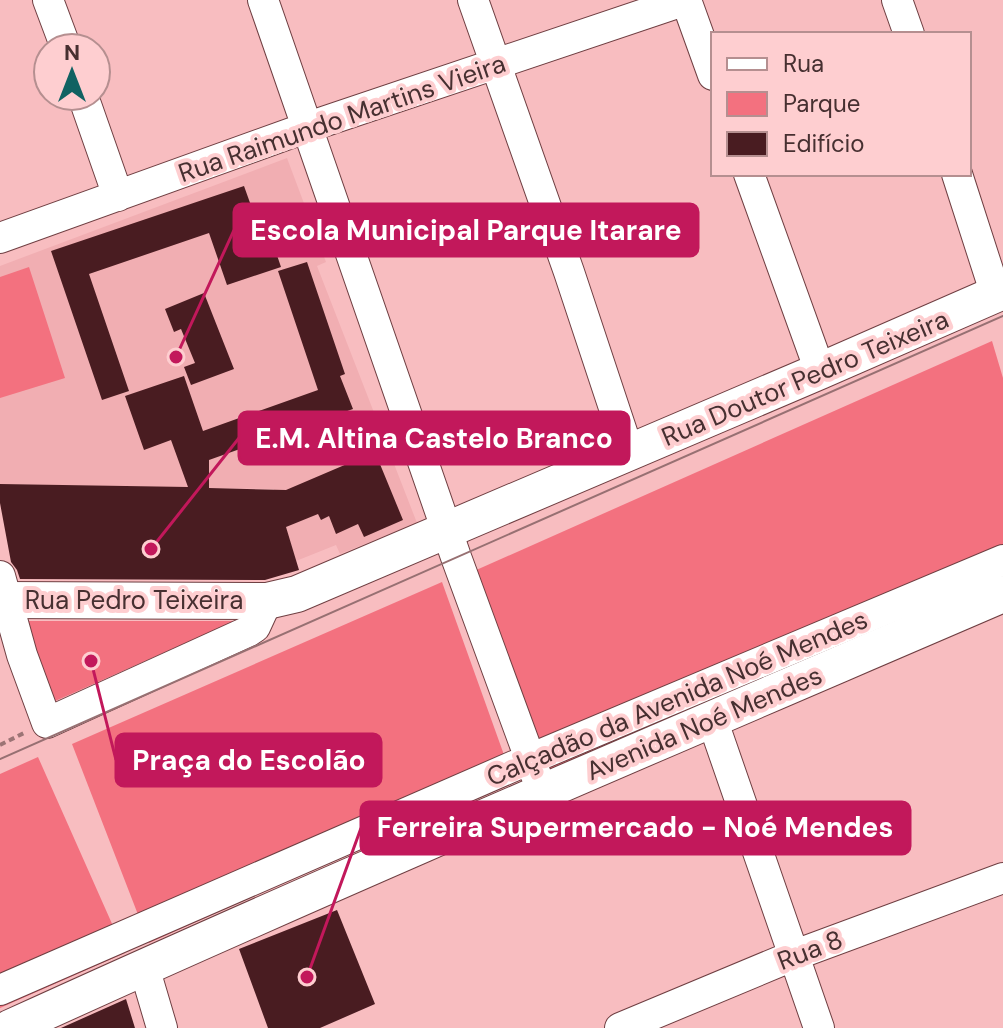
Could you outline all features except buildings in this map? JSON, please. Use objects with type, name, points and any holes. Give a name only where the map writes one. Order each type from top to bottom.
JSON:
[{"type":"main road","name":"Rua Doutor Pedro Teixeira","points":[[267,601],[297,594],[448,531],[999,293]]},
{"type":"main road","name":"Rua Pedro Teixeira","points":[[3,592],[267,601]]},
{"type":"main road","name":"Avenida Noé Mendes","points":[[10,1028],[1003,594]]},
{"type":"street","points":[[48,0],[60,32]]},
{"type":"street","points":[[263,0],[543,793]]},
{"type":"street","points":[[473,0],[629,453]]},
{"type":"street","points":[[686,0],[711,69]]},
{"type":"street","name":"Rua Raimundo Martins Vieira","points":[[0,238],[308,127],[686,0]]},
{"type":"street","points":[[897,0],[908,32]]},
{"type":"street","points":[[89,112],[118,196]]},
{"type":"street","points":[[750,176],[820,371]]},
{"type":"street","points":[[958,176],[999,293]]},
{"type":"street","name":"Calçadão da Avenida Noé Mendes","points":[[0,990],[530,759],[1003,560]]},
{"type":"street","points":[[3,592],[47,723],[249,631],[255,627],[267,601]]},
{"type":"street","points":[[712,719],[819,1028]]},
{"type":"street","name":"Rua 8","points":[[620,1028],[795,955],[1003,878]]},
{"type":"street","points":[[144,967],[162,1028]]},
{"type":"shaded area","points":[[287,158],[326,262],[317,266],[417,523],[340,554],[336,545],[296,561],[274,489],[0,484],[0,266]]},
{"type":"green space","points":[[29,267],[65,378],[0,398],[0,277]]},
{"type":"green space","points":[[992,341],[1003,378],[1003,571],[547,772],[474,571]]},
{"type":"green space","points":[[442,582],[513,780],[149,943],[72,744]]},
{"type":"green space","points":[[24,621],[235,621],[53,702]]},
{"type":"green space","points":[[38,757],[125,953],[0,1008],[0,774]]},
{"type":"tram line","points":[[0,759],[1003,316]]},
{"type":"place","name":"Escola Municipal Parque Itarare","points":[[176,357]]},
{"type":"place","name":"E.M. Altina Castelo Branco","points":[[151,549]]},
{"type":"place","name":"Praça do Escolão","points":[[91,661]]},
{"type":"place","name":"Ferreira Supermercado - Noé Mendes","points":[[307,977]]}]
